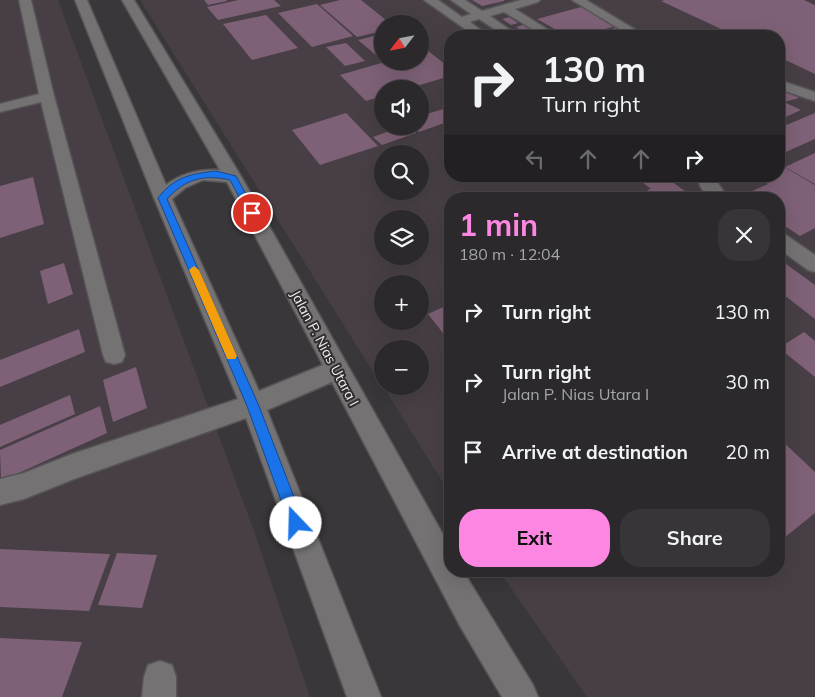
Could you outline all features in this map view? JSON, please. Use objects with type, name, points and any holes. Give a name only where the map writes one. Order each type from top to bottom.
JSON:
[{"type":"street","points":[[25,0],[47,96],[114,355]]},
{"type":"street","points":[[81,0],[163,198],[253,406],[364,697]]},
{"type":"street","name":"Jalan P. Nias Utara I","points":[[128,0],[233,178],[444,566]]},
{"type":"street","points":[[430,0],[474,30]]},
{"type":"street","points":[[457,0],[504,30]]},
{"type":"street","points":[[460,21],[534,0]]},
{"type":"street","points":[[578,0],[630,30]]},
{"type":"street","points":[[505,8],[542,30]]},
{"type":"street","points":[[785,86],[815,97]]},
{"type":"street","points":[[0,108],[47,96]]},
{"type":"street","points":[[163,198],[175,185],[193,177],[216,174],[233,178]]},
{"type":"street","points":[[785,244],[815,265]]},
{"type":"street","points":[[0,492],[24,486],[72,467],[253,406],[336,370]]},
{"type":"street","name":"Jalan P. Nias Utara I","points":[[450,577],[520,697]]},
{"type":"shaded area","points":[[0,0],[58,0],[254,531],[310,697],[0,697]]},
{"type":"shaded area","points":[[140,0],[815,0],[815,697],[587,697],[503,577],[785,577],[785,192],[444,192],[444,484],[389,395],[429,395],[429,340],[374,340],[374,373]]},
{"type":"building","points":[[204,0],[227,0],[227,1],[208,5]]},
{"type":"building","points":[[238,0],[274,0],[281,6],[218,20],[207,7]]},
{"type":"building","points":[[340,0],[361,0],[380,15],[374,15],[374,33],[357,37],[320,5]]},
{"type":"building","points":[[472,0],[504,0],[504,1],[482,6]]},
{"type":"building","points":[[804,0],[815,5],[815,74],[785,60],[785,30],[723,30],[661,1]]},
{"type":"building","points":[[317,4],[353,36],[312,47],[278,13]]},
{"type":"building","points":[[581,7],[616,26],[602,30],[556,30],[537,19]]},
{"type":"building","points":[[266,15],[298,48],[252,60],[223,24]]},
{"type":"building","points":[[509,17],[518,23],[511,25],[502,19]]},
{"type":"building","points":[[526,24],[536,30],[521,30],[516,27]]},
{"type":"building","points":[[618,27],[624,30],[608,30]]},
{"type":"building","points":[[374,36],[374,53],[358,40]]},
{"type":"building","points":[[346,43],[365,61],[345,66],[326,47]]},
{"type":"building","points":[[429,52],[444,63],[444,78],[429,82],[429,80],[374,80],[374,98],[366,101],[340,75],[374,65],[374,70],[429,70]]},
{"type":"building","points":[[785,91],[799,98],[785,102]]},
{"type":"building","points":[[785,102],[801,110],[785,117]]},
{"type":"building","points":[[444,109],[444,123],[429,128],[429,113]]},
{"type":"building","points":[[346,113],[377,145],[320,165],[292,130]]},
{"type":"building","points":[[815,113],[815,139],[785,152],[785,126]]},
{"type":"building","points":[[378,135],[410,135],[382,145],[373,137]]},
{"type":"building","points":[[815,153],[815,184],[785,167]]},
{"type":"building","points":[[785,168],[815,185],[815,228],[800,236],[785,226],[785,192],[750,192],[768,184],[765,182],[785,182]]},
{"type":"building","points":[[33,177],[44,224],[0,238],[0,186]]},
{"type":"building","points":[[642,182],[672,182],[686,192],[649,192],[647,190],[651,189]]},
{"type":"building","points":[[64,263],[73,294],[48,304],[40,271]]},
{"type":"building","points":[[785,263],[815,285],[815,319],[785,296]]},
{"type":"building","points":[[444,307],[444,334],[429,314]]},
{"type":"building","points":[[79,329],[85,352],[0,387],[0,360]]},
{"type":"building","points":[[804,332],[815,341],[815,377],[785,353],[785,344]]},
{"type":"building","points":[[136,367],[147,408],[113,422],[103,380]]},
{"type":"building","points":[[70,395],[75,414],[0,447],[0,425]]},
{"type":"building","points":[[100,406],[107,433],[1,481],[0,450]]},
{"type":"building","points":[[785,444],[815,472],[815,513],[785,537]]},
{"type":"building","points":[[0,549],[110,554],[89,611],[0,607]]},
{"type":"building","points":[[117,553],[157,555],[142,608],[98,605]]},
{"type":"building","points":[[0,638],[82,642],[62,697],[0,697]]},
{"type":"slow traffic","points":[[194,270],[231,356]]},
{"type":"route","points":[[252,213],[233,178],[216,174],[193,177],[175,185],[163,198],[253,406],[296,523]]}]
